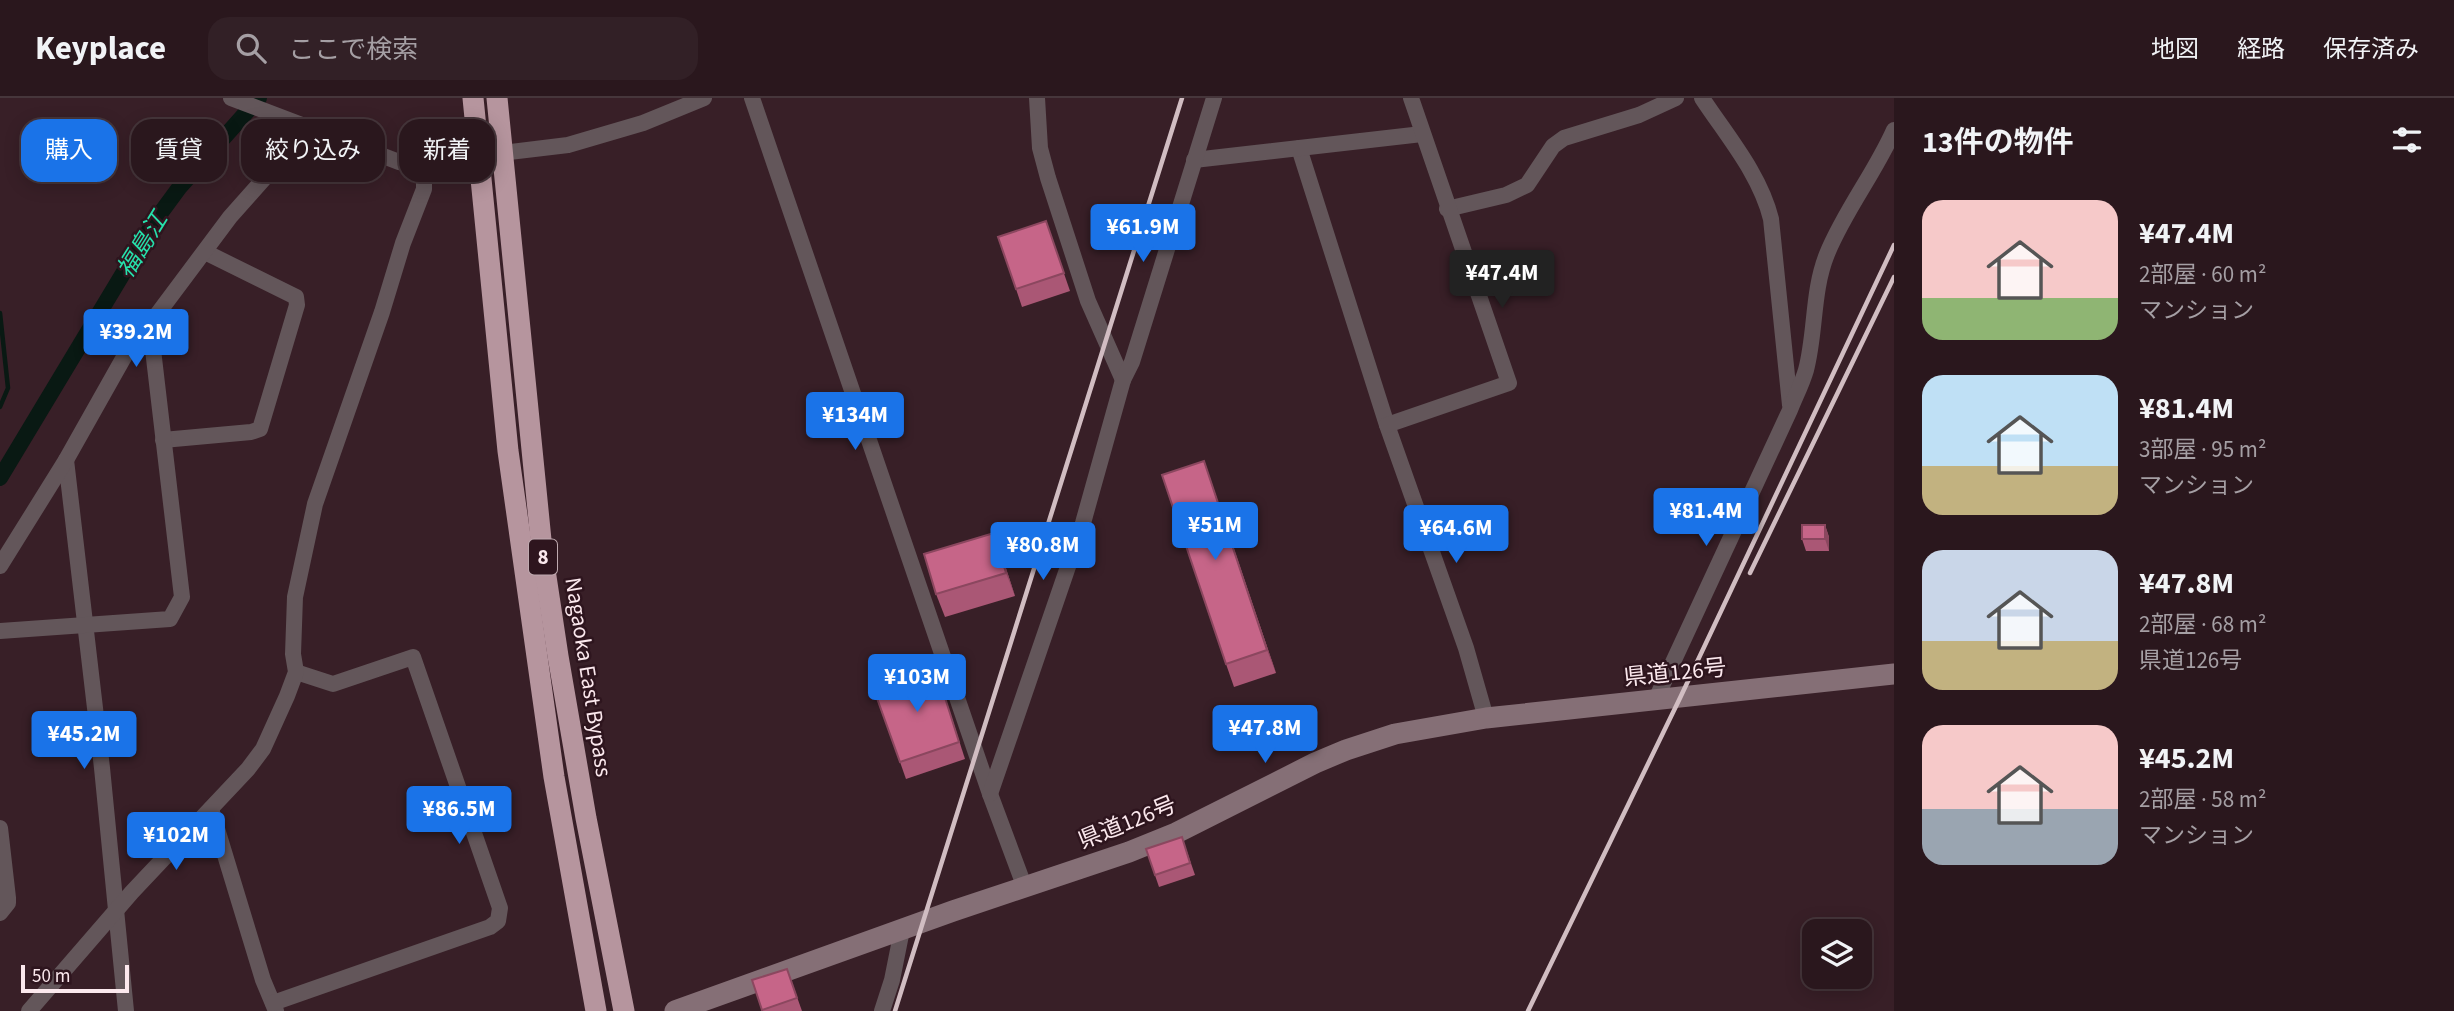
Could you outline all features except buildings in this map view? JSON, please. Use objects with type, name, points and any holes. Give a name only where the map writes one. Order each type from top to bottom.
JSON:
[{"type":"highway","name":"Nagaoka East Bypass","points":[[474,98],[476,119]]},
{"type":"highway","name":"Nagaoka East Bypass","points":[[497,98],[542,550],[584,805],[624,1011]]},
{"type":"highway","name":"Nagaoka East Bypass","points":[[481,182],[508,451],[554,777],[596,1011]]},
{"type":"main road","name":"県道126号","points":[[675,1011],[706,1005],[902,930],[1129,852],[1176,833],[1315,763],[1395,734],[1486,718],[1894,674]]},
{"type":"street","points":[[495,155],[568,145],[643,123],[704,98]]},
{"type":"street","points":[[752,98],[990,794],[1025,888]]},
{"type":"street","points":[[1037,98],[1040,148],[1048,178],[1088,301],[1123,380]]},
{"type":"street","points":[[990,794],[1083,523],[1123,380],[1132,362],[1214,98]]},
{"type":"street","points":[[1387,425],[1509,383],[1411,98]]},
{"type":"street","points":[[1447,209],[1506,195],[1527,185],[1553,146],[1564,138],[1639,115],[1676,98]]},
{"type":"street","points":[[1702,98],[1752,173],[1768,206],[1790,411]]},
{"type":"street","points":[[235,99],[287,119]]},
{"type":"street","points":[[1656,701],[1790,411],[1806,370],[1814,307],[1826,255],[1894,130]]},
{"type":"street","points":[[1194,160],[1422,134]]},
{"type":"street","points":[[1299,148],[1387,425],[1466,648],[1486,718]]},
{"type":"street","points":[[0,565],[66,460],[137,334],[150,324],[258,182]]},
{"type":"street","points":[[29,1011],[90,938],[248,769],[263,749],[296,672],[293,654],[295,597],[315,504],[382,312],[403,243],[424,189],[424,182]]},
{"type":"street","points":[[163,440],[260,429],[297,305],[296,298],[205,252]]},
{"type":"street","points":[[0,631],[170,618],[179,605],[182,597],[150,324]]},
{"type":"street","points":[[66,460],[102,768],[125,1011]]},
{"type":"street","points":[[211,809],[263,979],[275,1007],[490,927],[498,921],[500,908],[413,657],[333,684],[296,672]]},
{"type":"street","points":[[0,828],[8,903],[0,913]]},
{"type":"street","points":[[882,1011],[892,981],[902,930]]},
{"type":"waterway","name":"福島江","points":[[0,478],[154,222],[179,188],[259,98]]},
{"type":"waterway","points":[[0,313],[8,388],[0,407]]},
{"type":"railway","points":[[895,1011],[1182,98]]},
{"type":"railway","points":[[1528,1011],[1680,698],[1894,245]]},
{"type":"railway","points":[[1750,573],[1894,277]]}]
